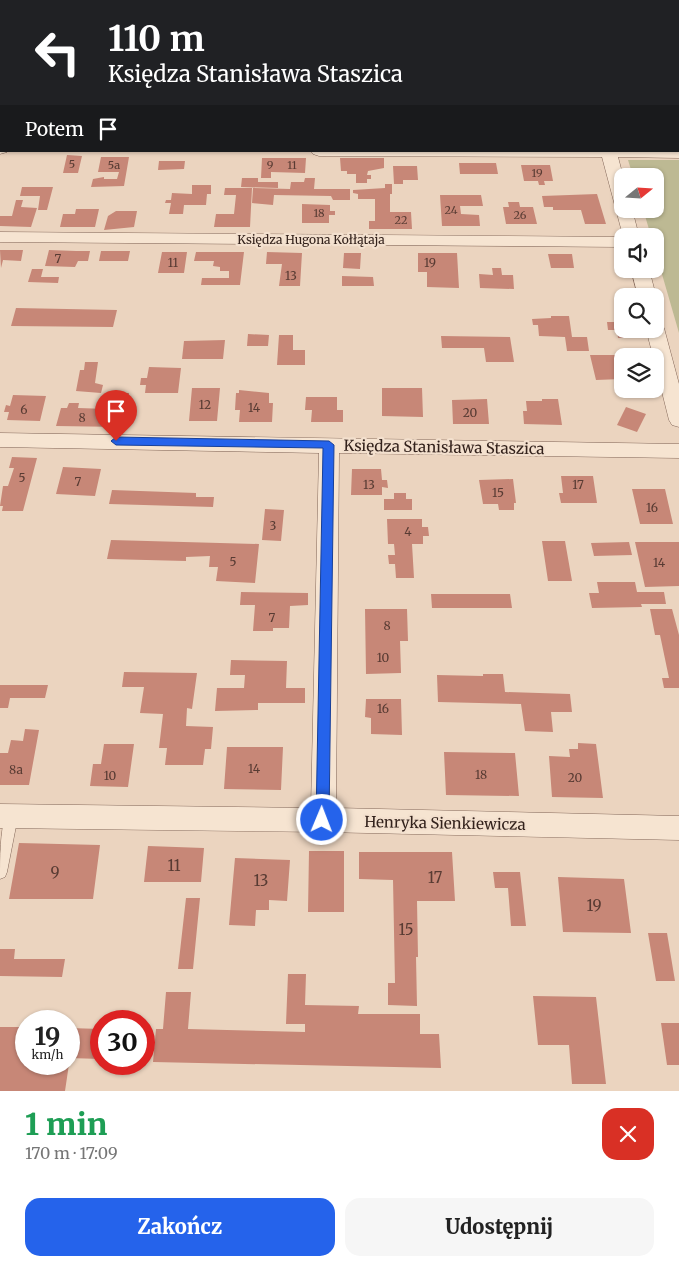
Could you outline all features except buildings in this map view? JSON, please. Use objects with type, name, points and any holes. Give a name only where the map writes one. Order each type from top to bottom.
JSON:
[{"type":"street","points":[[578,152],[679,152]]},
{"type":"street","points":[[609,153],[614,173]]},
{"type":"street","name":"Księdza Hugona Kołłątaja","points":[[0,237],[614,242]]},
{"type":"street","points":[[658,338],[679,420]]},
{"type":"street","name":"Księdza Stanisława Staszica","points":[[0,440],[679,451]]},
{"type":"street","points":[[322,820],[329,445]]},
{"type":"street","name":"Henryka Sienkiewicza","points":[[5,816],[322,820],[679,828]]},
{"type":"lane","points":[[0,872],[5,816]]},
{"type":"shaded area","points":[[628,160],[679,160],[679,333],[663,278],[664,228],[649,228],[646,218],[664,218],[664,168],[630,168]]},
{"type":"route","points":[[116,441],[329,445],[322,820]]}]
